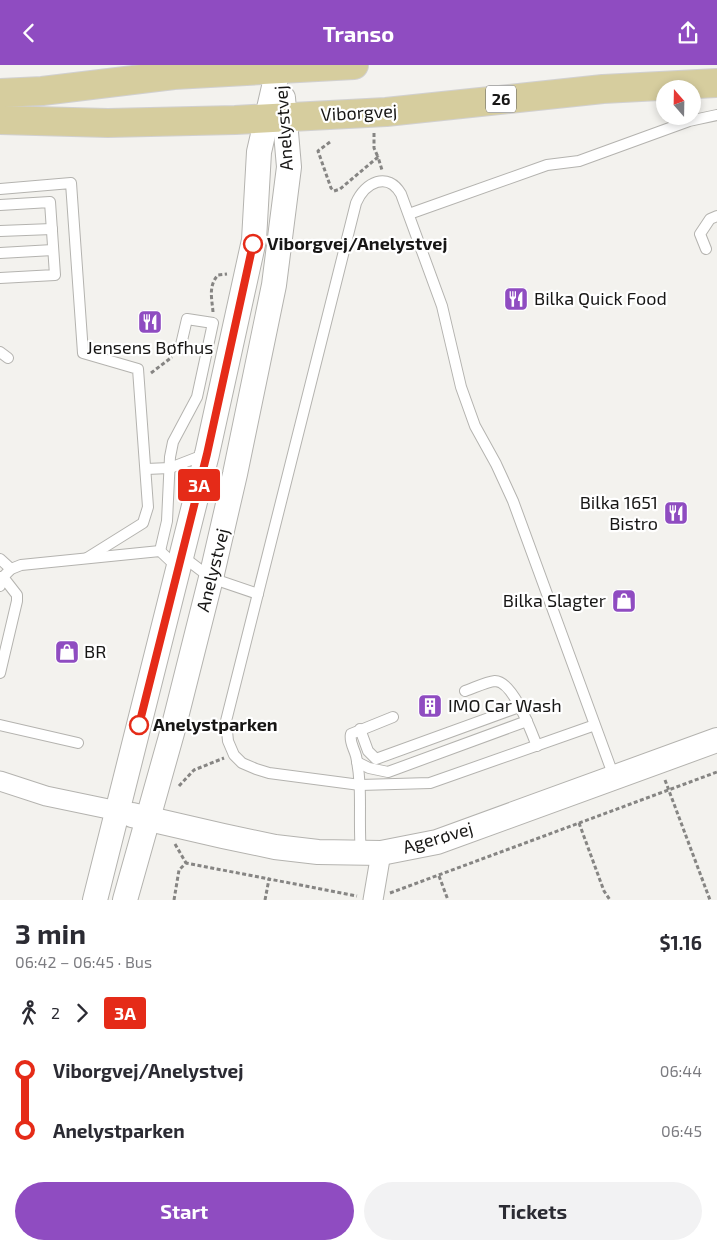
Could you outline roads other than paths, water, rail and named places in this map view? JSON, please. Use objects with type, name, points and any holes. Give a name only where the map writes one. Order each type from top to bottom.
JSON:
[{"type":"main road","points":[[0,93],[42,91],[174,75],[279,67],[354,65]]},
{"type":"main road","name":"Viborgvej","points":[[0,121],[108,123],[276,118],[386,112],[603,89],[717,83]]},
{"type":"street","name":"Anelystvej","points":[[125,900],[172,733],[211,578],[236,474],[274,285],[289,167],[276,118],[279,67]]},
{"type":"street","name":"Anelystvej","points":[[95,900],[118,811],[173,558],[207,454],[254,240],[259,152],[276,118]]},
{"type":"street","name":"Agerøvej","points":[[118,811],[275,847],[318,852],[371,853],[437,842],[717,740]]},
{"type":"street","points":[[0,781],[46,796],[118,811]]},
{"type":"street","points":[[371,853],[373,898]]},
{"type":"lane","points":[[409,214],[547,165],[579,161],[689,121],[717,115]]},
{"type":"lane","points":[[595,725],[430,783],[360,785],[269,773],[242,763],[234,755],[228,741],[226,721],[356,203],[369,185],[384,181],[392,182],[397,187],[409,214],[442,306],[461,387],[475,426],[496,464],[513,501],[595,725],[614,777]]},
{"type":"lane","points":[[0,189],[71,183],[82,353],[138,369],[148,507],[143,523],[87,558]]},
{"type":"lane","points":[[0,205],[50,202],[55,275],[0,278]]},
{"type":"lane","points":[[706,249],[700,234],[710,219],[717,217]]},
{"type":"lane","points":[[0,231],[52,229]]},
{"type":"lane","points":[[0,253],[53,250]]},
{"type":"lane","points":[[173,558],[168,521],[173,442],[197,397],[213,323],[187,319],[180,349]]},
{"type":"lane","points":[[146,469],[170,468],[207,454]]},
{"type":"lane","points":[[0,673],[17,601],[17,595],[1,580],[11,569],[21,565],[87,558],[173,558],[211,578],[258,594]]},
{"type":"lane","points":[[0,559],[11,569]]},
{"type":"lane","points":[[465,691],[496,681],[504,683],[509,688],[527,721],[537,746]]},
{"type":"lane","points":[[360,729],[368,751],[376,759],[519,707]]},
{"type":"lane","points":[[371,853],[360,838],[360,785],[357,762],[350,740],[351,734],[360,729],[393,717]]},
{"type":"lane","points":[[357,762],[369,768],[388,772],[527,721]]},
{"type":"lane","points":[[0,724],[78,743]]},
{"type":"place","name":"Viborgvej/Anelystvej","points":[[253,244]]},
{"type":"place","name":"Bilka Quick Food","points":[[516,299]]},
{"type":"place","name":"Jensens Bøfhus","points":[[150,322]]},
{"type":"place","name":"Bilka 1651 Bistro","points":[[676,513]]},
{"type":"place","name":"Bilka Slagter","points":[[624,601]]},
{"type":"place","name":"BR","points":[[67,652]]},
{"type":"place","name":"IMO Car Wash","points":[[430,706]]},
{"type":"place","name":"Anelystparken","points":[[139,725]]}]
